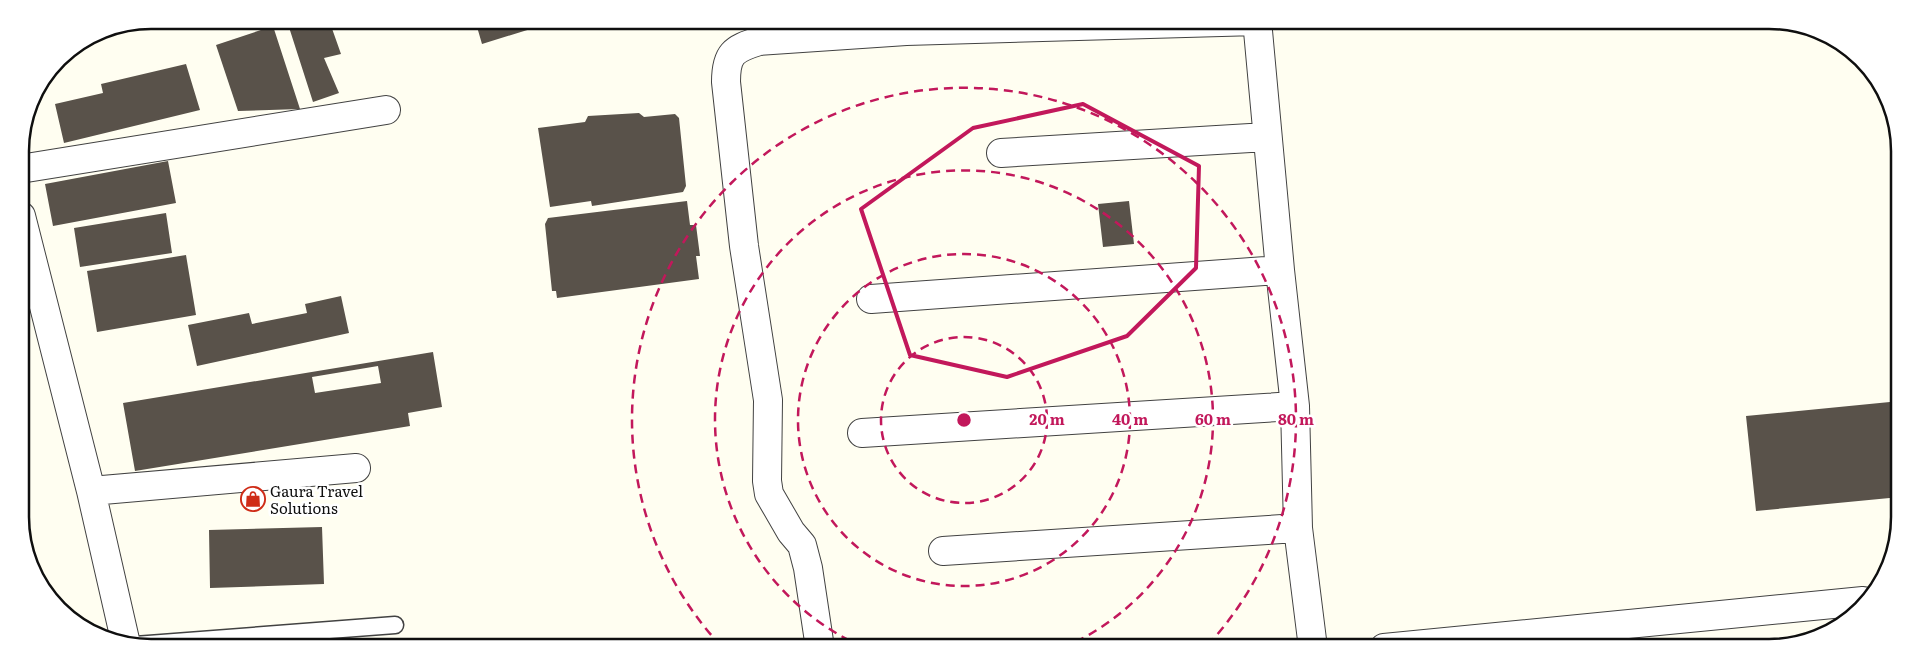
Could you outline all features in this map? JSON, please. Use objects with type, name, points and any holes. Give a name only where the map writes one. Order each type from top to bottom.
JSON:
[{"type":"street","points":[[819,639],[808,568],[802,546],[791,532],[769,494],[767,480],[768,400],[744,246],[726,82],[726,65],[733,54],[741,47],[759,41],[896,32],[986,29]]},
{"type":"street","points":[[1258,29],[1280,270],[1295,406],[1298,528],[1312,639]]},
{"type":"street","points":[[29,168],[386,110]]},
{"type":"street","points":[[1001,153],[1267,137]]},
{"type":"street","points":[[29,248],[91,492],[124,636]]},
{"type":"street","points":[[871,299],[1280,270]]},
{"type":"street","points":[[862,433],[1295,406]]},
{"type":"street","points":[[91,492],[356,468]]},
{"type":"street","points":[[942,551],[1298,528]]},
{"type":"street","points":[[1476,639],[1857,602]]},
{"type":"lane","points":[[213,639],[395,625]]},
{"type":"highlighted area","points":[[1083,104],[1199,166],[1196,268],[1127,336],[1007,377],[910,355],[861,209],[973,128]]},
{"type":"building","points":[[264,29],[274,29],[300,109],[238,111],[216,45]]},
{"type":"building","points":[[290,29],[332,29],[341,54],[324,58],[339,93],[313,102]]},
{"type":"building","points":[[478,29],[531,29],[482,44]]},
{"type":"building","points":[[186,64],[200,110],[64,143],[55,104],[103,93],[101,84]]},
{"type":"building","points":[[639,113],[644,117],[675,114],[679,118],[686,186],[683,192],[592,206],[591,201],[550,207],[538,128],[585,122],[588,116]]},
{"type":"building","points":[[168,161],[176,203],[53,226],[45,184]]},
{"type":"building","points":[[687,201],[690,225],[696,225],[700,256],[696,256],[699,279],[557,298],[556,291],[552,291],[545,224],[548,218]]},
{"type":"building","points":[[1129,201],[1134,244],[1103,247],[1098,204]]},
{"type":"building","points":[[166,213],[172,253],[80,267],[74,228]]},
{"type":"building","points":[[186,255],[196,315],[97,332],[87,271]]},
{"type":"building","points":[[341,296],[349,333],[197,366],[188,325],[249,313],[252,324],[307,313],[305,304]]},
{"type":"building","points":[[433,352],[442,407],[408,413],[410,426],[135,471],[123,403]],"holes":[[[378,366],[381,383],[315,393],[312,377]]]},
{"type":"building","points":[[1891,402],[1891,498],[1756,511],[1746,416]]},
{"type":"building","points":[[322,527],[324,584],[210,588],[209,530]]},
{"type":"place","name":"Gaura Travel Solutions","points":[[253,499]]}]
